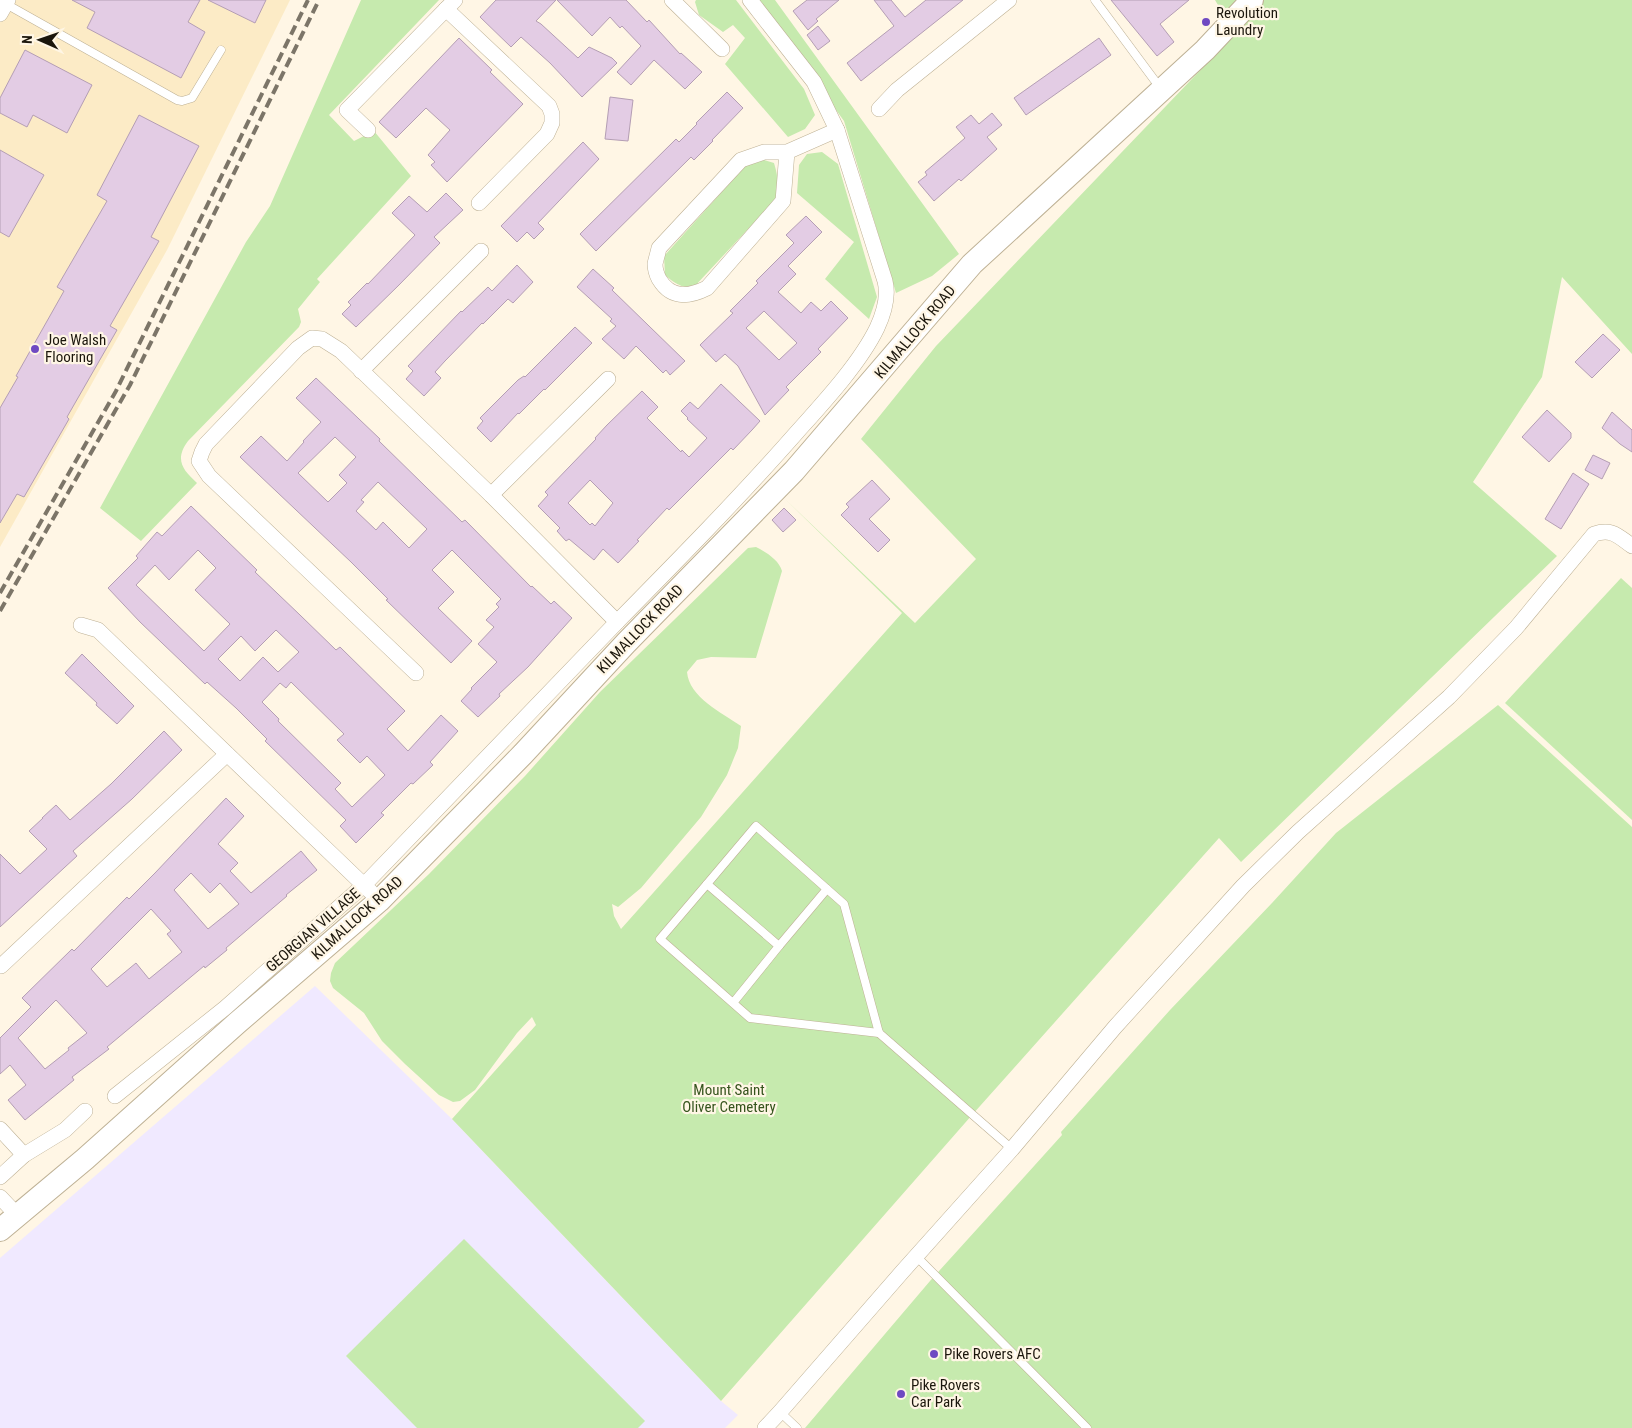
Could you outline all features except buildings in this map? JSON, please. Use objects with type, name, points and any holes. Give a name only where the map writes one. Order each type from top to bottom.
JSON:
[{"type":"main road","name":"KILMALLOCK ROAD","points":[[0,1230],[85,1159],[231,1015],[372,893],[497,780],[626,642],[710,543],[794,471],[824,439],[972,264],[1205,50],[1252,0]]},
{"type":"street","points":[[672,0],[722,49]]},
{"type":"street","points":[[372,893],[480,766],[617,622],[710,543],[761,473],[822,405],[864,350],[877,328],[887,301],[887,290],[837,130],[814,82],[750,0]]},
{"type":"street","points":[[879,109],[896,90],[1009,0]]},
{"type":"street","points":[[368,130],[347,110],[450,5],[550,106],[552,114],[552,124],[547,134],[479,203]]},
{"type":"street","points":[[787,152],[783,201],[707,288],[698,293],[677,295],[664,287],[657,274],[655,264],[659,248],[741,160],[764,152],[787,152],[837,130]]},
{"type":"street","points":[[361,371],[481,251]]},
{"type":"street","points":[[416,673],[207,474],[199,461],[206,444],[298,348],[312,338],[322,339],[334,347],[361,371],[491,495],[617,622]]},
{"type":"street","points":[[491,495],[608,379]]},
{"type":"street","points":[[765,1428],[1012,1149],[1115,1027],[1242,886],[1298,832],[1456,690],[1516,628],[1594,534],[1604,531],[1614,533],[1632,546]]},
{"type":"street","name":"GEORGIAN VILLAGE","points":[[81,625],[98,630],[372,893]]},
{"type":"street","points":[[1,966],[227,754]]},
{"type":"street","points":[[480,766],[497,780]]},
{"type":"street","points":[[115,1096],[231,1015]]},
{"type":"street","points":[[0,1177],[24,1155],[65,1130],[85,1111]]},
{"type":"street","points":[[0,1129],[24,1155]]},
{"type":"street","points":[[0,1197],[17,1215]]},
{"type":"lane","points":[[1095,0],[1162,90]]},
{"type":"lane","points":[[5,6],[182,101],[192,98],[221,50]]},
{"type":"lane","points":[[879,1033],[750,1018],[660,939],[756,826],[844,904],[879,1033],[1012,1149]]},
{"type":"lane","points":[[707,884],[779,946]]},
{"type":"lane","points":[[733,1003],[827,889]]},
{"type":"lane","points":[[916,1256],[1087,1428]]},
{"type":"lane","points":[[780,1412],[796,1428]]},
{"type":"shaded area","points":[[0,0],[290,0],[167,250],[0,547]]},
{"type":"shaded area","points":[[315,986],[452,1119],[721,1401],[738,1415],[725,1428],[0,1428],[0,1258]]},
{"type":"green space","points":[[361,0],[439,0],[329,115],[354,141],[374,131],[411,176],[317,279],[320,282],[298,309],[301,322],[299,327],[188,441],[182,454],[182,464],[184,469],[197,483],[141,541],[100,508],[246,242],[270,206]]},
{"type":"green space","points":[[696,0],[736,0],[804,89],[815,115],[805,129],[788,137],[725,64],[745,38],[733,25],[723,32],[699,15]]},
{"type":"green space","points":[[757,0],[775,0],[959,254],[932,276],[896,293],[844,121]]},
{"type":"green space","name":"Mount Saint Oliver Cemetery","points":[[1215,0],[1632,0],[1632,354],[1562,277],[1542,377],[1473,482],[1557,556],[1241,862],[1219,838],[721,1401],[452,1119],[536,1025],[532,1017],[517,1033],[475,1090],[460,1101],[453,1102],[439,1095],[382,1041],[364,1013],[333,988],[330,981],[331,973],[335,963],[429,874],[525,776],[600,692],[748,548],[756,547],[775,560],[782,571],[756,658],[711,657],[697,660],[687,672],[689,681],[700,697],[741,726],[738,748],[727,775],[701,817],[641,888],[618,907],[612,904],[614,916],[621,929],[902,613],[785,499],[915,623],[976,559],[861,439],[936,346],[1235,34]]},
{"type":"green space","points":[[822,152],[838,164],[877,297],[869,319],[825,279],[854,242],[797,193],[799,165],[807,154]]},
{"type":"green space","points":[[764,160],[774,163],[778,181],[776,199],[694,287],[681,286],[665,275],[664,256],[748,163]]},
{"type":"green space","points":[[1621,578],[1632,588],[1632,820],[1505,703]]},
{"type":"green space","points":[[1498,705],[1632,827],[1632,1428],[805,1428],[930,1281],[1062,1135],[1061,1132],[1170,1010],[1336,833]]},
{"type":"green space","points":[[464,1239],[645,1421],[638,1428],[417,1428],[346,1356]]},
{"type":"railway","points":[[0,593],[116,391],[308,0]]},
{"type":"railway","points":[[0,611],[130,385],[319,0]]},
{"type":"place","name":"Revolution Laundry","points":[[1206,22]]},
{"type":"place","name":"Joe Walsh Flooring","points":[[35,349]]},
{"type":"place","name":"Pike Rovers AFC","points":[[934,1354]]},
{"type":"place","name":"Pike Rovers Car Park","points":[[901,1394]]}]
